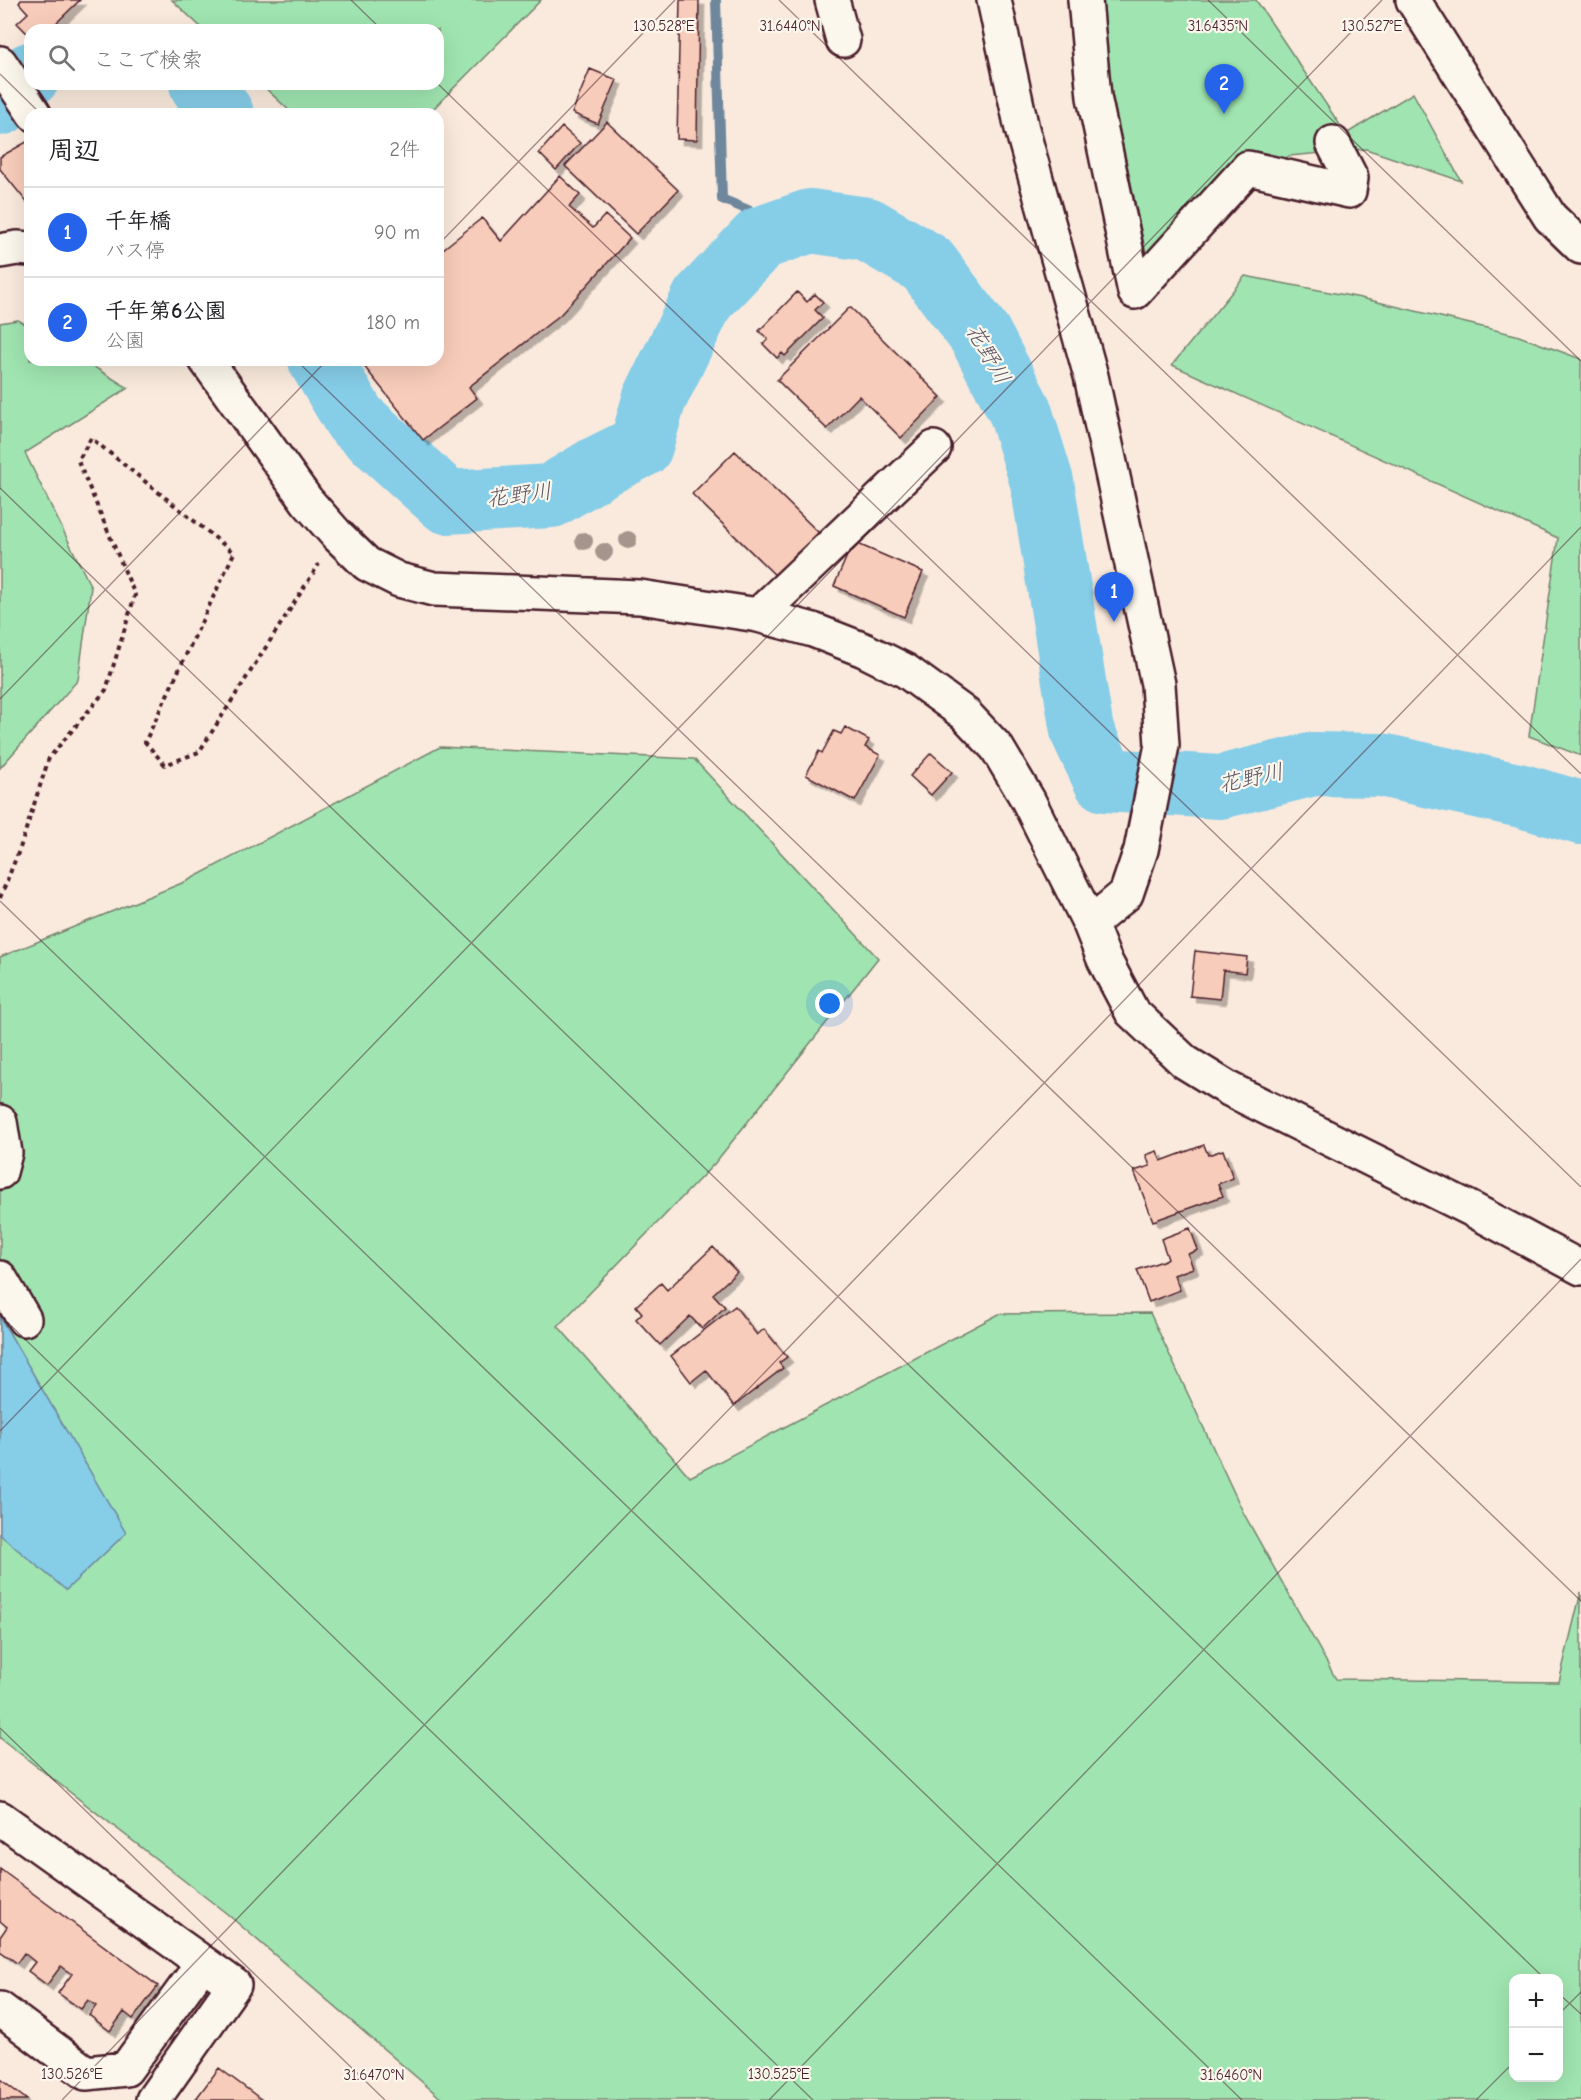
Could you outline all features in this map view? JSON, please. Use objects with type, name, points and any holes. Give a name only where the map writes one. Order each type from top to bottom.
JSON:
[{"type":"street","points":[[832,0],[843,40]]},
{"type":"street","points":[[994,0],[1022,129],[1091,376],[1158,684],[1162,745],[1141,850],[1126,894],[1090,924]]},
{"type":"street","points":[[1085,0],[1094,97],[1135,292],[1248,168],[1349,191],[1351,178],[1333,142]]},
{"type":"street","points":[[1413,0],[1550,217],[1581,247]]},
{"type":"street","points":[[7,73],[30,108]]},
{"type":"street","points":[[0,251],[24,249]]},
{"type":"street","points":[[210,366],[307,501],[367,564],[399,580],[434,589],[640,597],[758,615],[813,630],[864,650],[906,671],[964,714],[997,748],[1028,800],[1132,1012],[1185,1062],[1229,1089],[1471,1209],[1581,1268]]},
{"type":"street","points":[[758,615],[934,448]]},
{"type":"street","points":[[0,1122],[5,1153],[0,1172]]},
{"type":"street","points":[[0,1278],[24,1319]]},
{"type":"street","points":[[0,1818],[234,1985],[153,2100]]},
{"type":"street","points":[[0,2009],[86,2073],[126,2069],[204,1963]]},
{"type":"path","points":[[0,898],[20,848],[49,758],[106,690],[135,595],[78,461],[91,438],[234,553],[146,742],[165,765],[199,752],[337,535]]},
{"type":"green space","points":[[172,0],[541,0],[434,108],[287,108],[267,90],[444,90],[444,24],[198,24]]},
{"type":"green space","points":[[1092,0],[1256,0],[1346,134],[1413,93],[1461,181],[1366,149],[1289,156],[1147,259]]},
{"type":"green space","points":[[1245,276],[1361,298],[1516,335],[1581,359],[1581,756],[1529,736],[1558,538],[1172,365]]},
{"type":"green space","points":[[18,320],[24,324],[24,366],[93,366],[128,388],[25,453],[91,587],[78,680],[0,768],[0,323]]},
{"type":"green space","points":[[440,747],[694,759],[878,958],[715,1163],[558,1326],[690,1477],[999,1314],[1150,1313],[1244,1514],[1336,1679],[1559,1682],[1581,1592],[1581,2100],[443,2100],[226,1913],[0,1738],[0,957],[187,881]]},
{"type":"water","points":[[0,1317],[126,1533],[66,1590],[0,1535]]},
{"type":"building","points":[[21,0],[80,0],[55,24],[24,24],[24,30],[17,23],[28,13],[19,3]]},
{"type":"building","points":[[680,0],[699,0],[697,140],[677,139]]},
{"type":"building","points":[[590,69],[617,80],[598,124],[572,113]]},
{"type":"building","points":[[607,122],[678,190],[636,234],[565,166]]},
{"type":"building","points":[[562,127],[580,143],[556,170],[539,153]]},
{"type":"building","points":[[24,143],[24,199],[0,169],[0,157]]},
{"type":"building","points":[[560,176],[580,195],[569,207],[593,228],[605,215],[630,238],[560,315],[469,387],[477,398],[423,440],[364,366],[444,366],[444,248],[482,218],[501,241]]},
{"type":"building","points":[[797,292],[807,302],[815,294],[823,302],[815,310],[823,318],[785,356],[782,353],[777,358],[763,344],[768,339],[759,331]]},
{"type":"building","points":[[850,307],[941,397],[901,438],[859,396],[827,429],[777,380]]},
{"type":"building","points":[[735,451],[820,534],[777,577],[692,494]]},
{"type":"building","points":[[853,542],[923,572],[904,617],[834,586]]},
{"type":"building","points":[[845,727],[869,740],[865,747],[880,755],[855,801],[806,775],[819,751],[822,753],[834,731],[841,734]]},
{"type":"building","points":[[931,753],[952,772],[931,795],[910,776]]},
{"type":"building","points":[[1195,951],[1247,957],[1245,973],[1223,970],[1220,999],[1190,996]]},
{"type":"building","points":[[1204,1145],[1208,1155],[1223,1150],[1233,1178],[1218,1184],[1223,1196],[1153,1221],[1134,1171],[1150,1166],[1146,1155],[1157,1151],[1161,1161]]},
{"type":"building","points":[[1190,1228],[1198,1250],[1188,1254],[1193,1268],[1174,1275],[1180,1290],[1149,1302],[1137,1270],[1168,1259],[1161,1239]]},
{"type":"building","points":[[713,1247],[737,1272],[713,1294],[725,1307],[702,1329],[690,1316],[660,1345],[636,1319],[642,1313],[636,1306],[661,1283],[667,1290]]},
{"type":"building","points":[[735,1306],[757,1335],[764,1329],[787,1357],[779,1363],[783,1368],[734,1406],[706,1370],[691,1382],[671,1356]]},
{"type":"building","points":[[0,1869],[158,1986],[133,2019],[124,2012],[110,2031],[89,2015],[96,2006],[88,2000],[81,2009],[58,1993],[72,1974],[61,1966],[47,1985],[28,1971],[35,1962],[24,1953],[17,1963],[0,1951],[0,1937],[7,1927],[0,1921]]},
{"type":"building","points":[[219,2068],[262,2100],[195,2100]]},
{"type":"building","points":[[0,2079],[27,2100],[0,2100]]},
{"type":"waterway","points":[[716,0],[722,199],[791,228]]},
{"type":"waterway","name":"花野川","points":[[0,104],[24,80]]},
{"type":"waterway","name":"花野川","points":[[205,90],[218,108]]},
{"type":"waterway","name":"花野川","points":[[324,366],[355,419],[447,502],[551,496],[599,467],[641,446],[654,400],[703,299],[761,238],[810,221],[867,229],[927,264],[980,335],[1020,411],[1042,482],[1082,731],[1105,780],[1220,787],[1314,764],[1381,765],[1522,796],[1581,813]]},
{"type":"place","name":"千年第6公園","points":[[1224,114]]},
{"type":"place","name":"千年橋","points":[[1114,622]]}]
